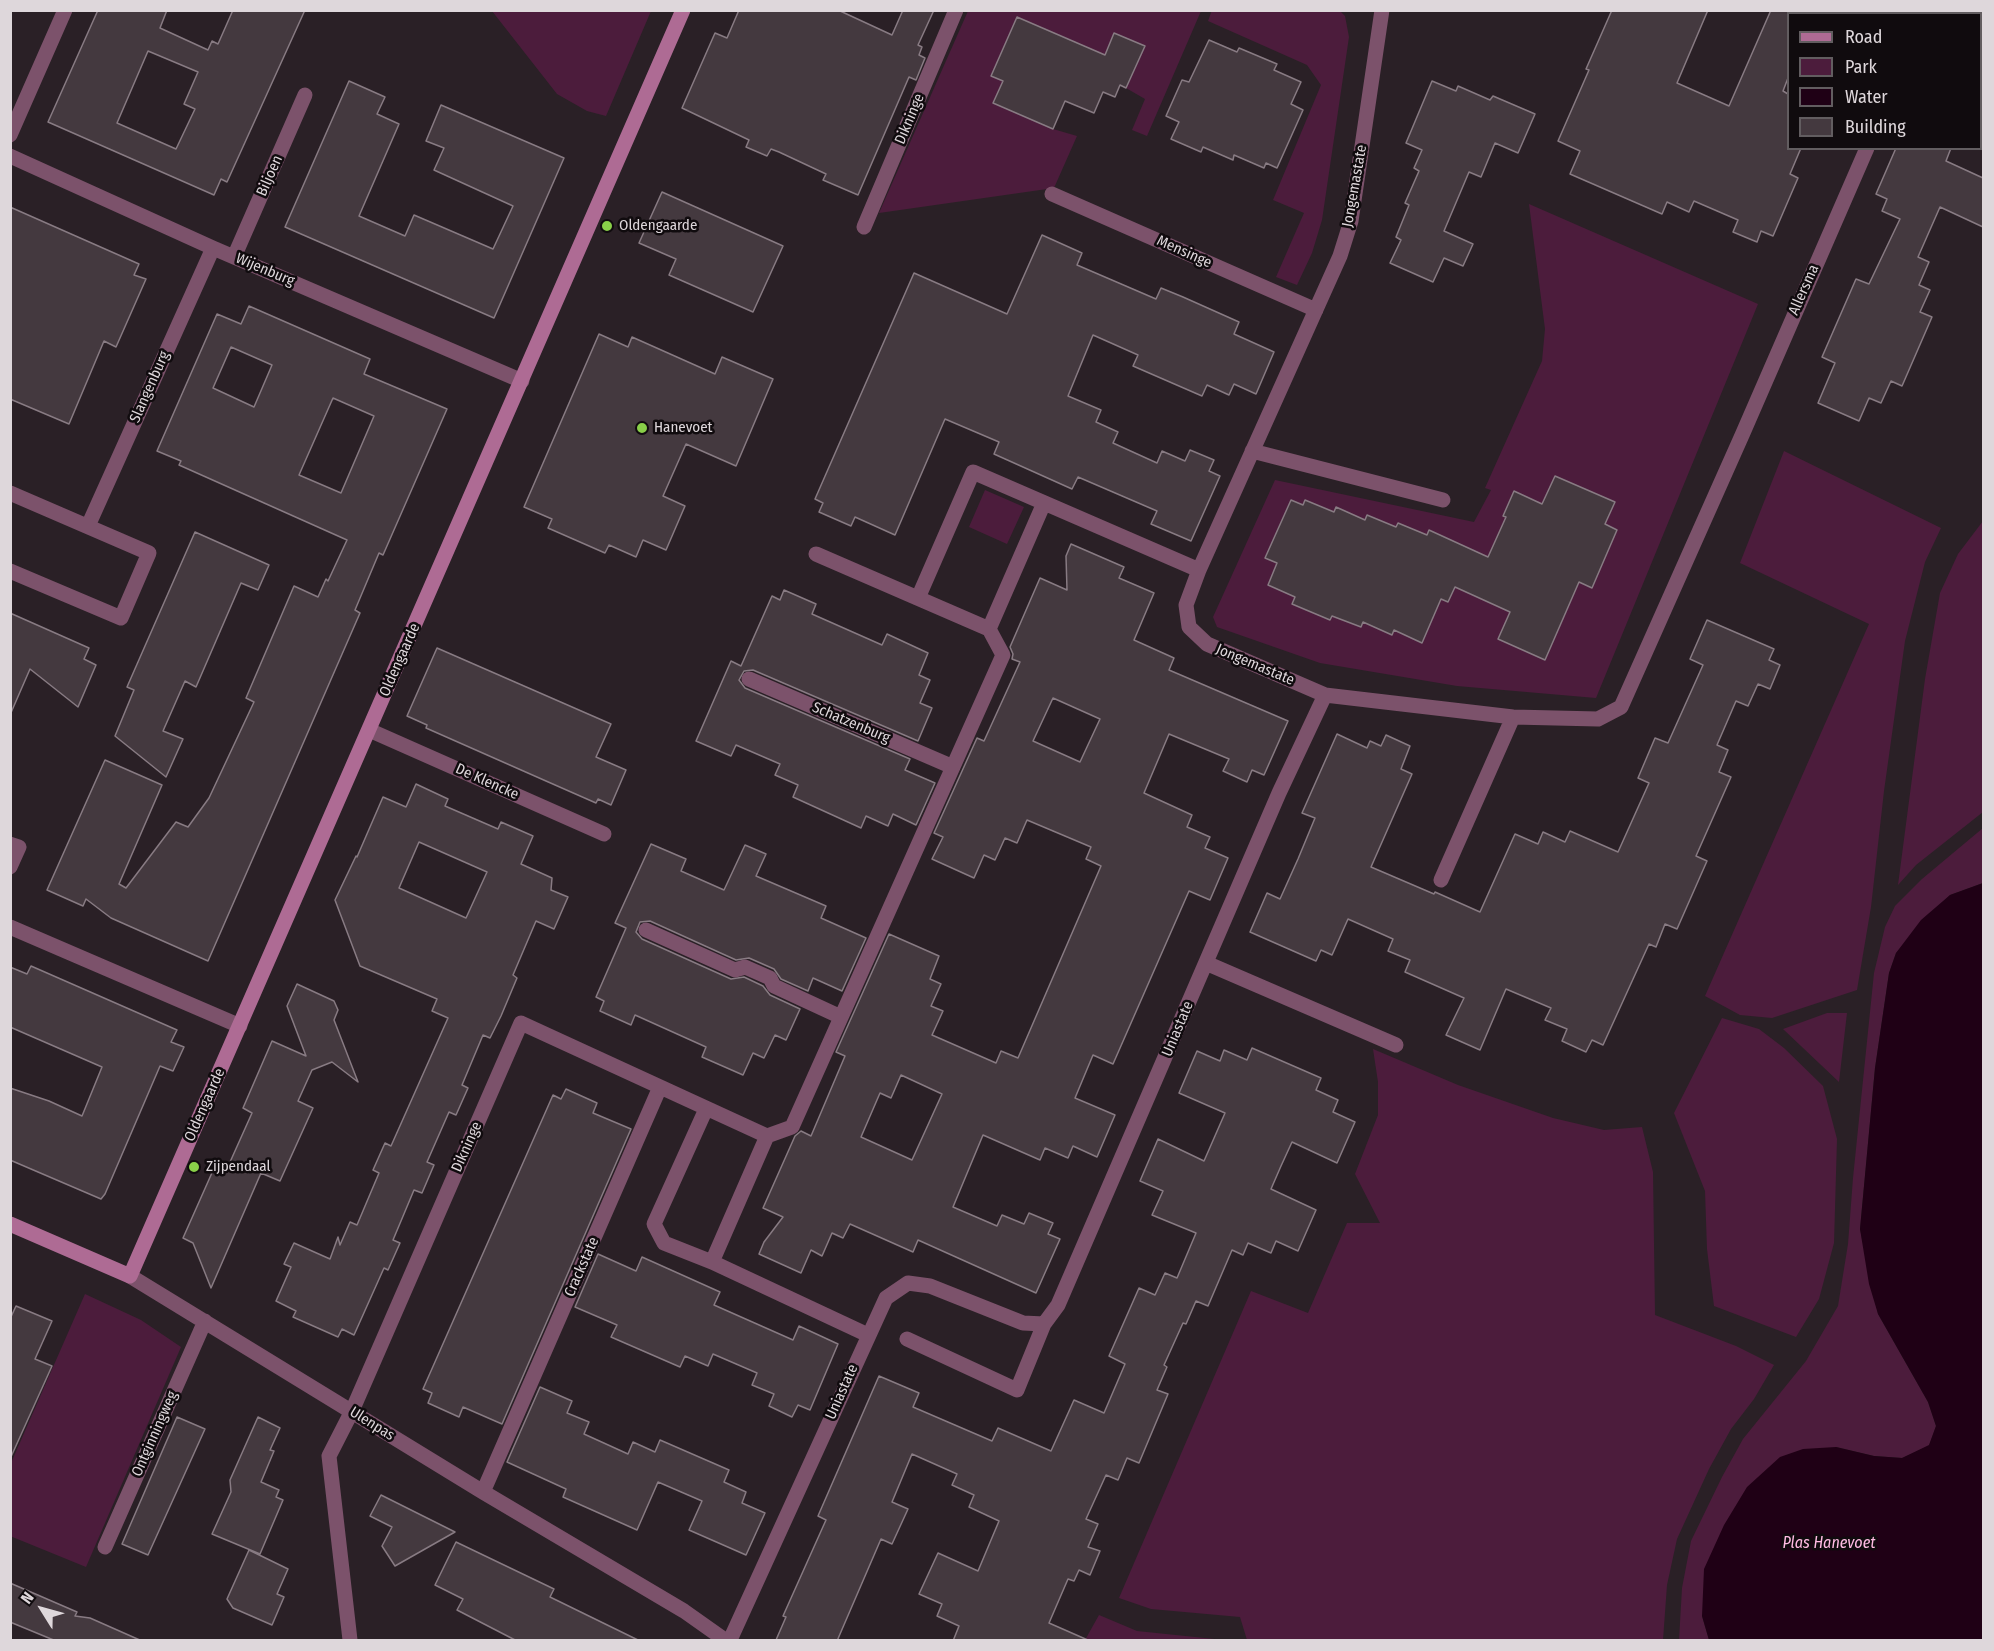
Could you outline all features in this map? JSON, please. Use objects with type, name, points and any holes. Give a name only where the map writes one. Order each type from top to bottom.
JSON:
[{"type":"street","points":[[10,135],[65,10]]},
{"type":"street","name":"Oldengaarde","points":[[130,1276],[683,10]]},
{"type":"street","name":"Dikninge","points":[[864,227],[956,10]]},
{"type":"street","name":"Jongemastate","points":[[1382,10],[1351,221],[1340,256],[1199,570],[1186,605],[1189,627],[1207,644],[1325,695],[1513,717],[1598,719],[1622,707],[1743,433]]},
{"type":"street","name":"Biljoen","points":[[234,257],[305,95]]},
{"type":"street","name":"Allersma","points":[[1743,433],[1866,150]]},
{"type":"street","name":"Wijenburg","points":[[10,156],[213,248],[522,381]]},
{"type":"street","name":"Mensinge","points":[[1052,194],[1316,310]]},
{"type":"street","name":"Slangenburg","points":[[88,526],[213,248]]},
{"type":"street","points":[[1252,451],[1443,500]]},
{"type":"street","points":[[918,598],[973,472],[1199,570]]},
{"type":"street","points":[[10,494],[149,553],[121,618],[10,571]]},
{"type":"street","points":[[989,629],[1044,503]]},
{"type":"street","points":[[660,1087],[767,1136],[792,1127],[1003,655],[989,629],[816,554]]},
{"type":"street","name":"Schatzenburg","points":[[749,679],[953,767]]},
{"type":"street","name":"Uniastate","points":[[908,1339],[1017,1390],[1044,1324],[1058,1305],[1280,793],[1325,695]]},
{"type":"street","points":[[1441,880],[1513,717]]},
{"type":"street","name":"De Klencke","points":[[369,730],[604,834]]},
{"type":"street","points":[[10,843],[19,847],[10,867]]},
{"type":"street","points":[[10,927],[240,1026]]},
{"type":"street","points":[[646,930],[735,969],[745,967],[770,978],[774,986],[841,1017]]},
{"type":"street","points":[[1206,963],[1396,1045]]},
{"type":"street","name":"Dikninge","points":[[352,1411],[521,1023],[660,1087]]},
{"type":"street","name":"Crackstate","points":[[483,1492],[660,1087]]},
{"type":"street","points":[[706,1109],[654,1224],[664,1243],[712,1262],[868,1335]]},
{"type":"street","points":[[712,1262],[767,1136]]},
{"type":"street","name":"Ulenpas","points":[[10,1224],[130,1276],[483,1492],[684,1611],[725,1641]]},
{"type":"street","name":"Uniastate","points":[[730,1641],[886,1298],[908,1283],[930,1286],[1023,1323],[1044,1324]]},
{"type":"street","name":"Ontginningweg","points":[[105,1547],[205,1321]]},
{"type":"street","points":[[351,1641],[329,1456],[352,1411]]},
{"type":"green space","points":[[1212,10],[1339,10],[1345,16],[1349,37],[1322,220],[1312,253],[1297,285],[1276,277],[1304,213],[1273,200],[1321,85],[1307,65],[1208,21]]},
{"type":"green space","points":[[492,11],[651,11],[606,116],[587,111],[557,94]]},
{"type":"green space","points":[[968,11],[1201,11],[1147,136],[1132,130],[1145,99],[1126,88],[1144,47],[992,76],[1003,81],[994,102],[1053,129],[1077,136],[1054,188],[879,213]]},
{"type":"green space","points":[[1529,204],[1758,304],[1596,698],[1457,686],[1320,663],[1217,627],[1213,617],[1275,480],[1474,522],[1491,490],[1485,488],[1542,361],[1545,329]]},
{"type":"green space","points":[[1784,451],[1941,528],[1925,562],[1905,641],[1884,791],[1871,907],[1857,990],[1772,1018],[1740,1015],[1705,996],[1869,624],[1740,563]]},
{"type":"green space","points":[[985,490],[1024,507],[1007,544],[969,527]]},
{"type":"green space","points":[[1983,521],[1983,812],[1916,865],[1898,885],[1925,679],[1940,593],[1958,554]]},
{"type":"green space","points":[[1983,828],[1983,883],[1950,895],[1896,953],[1889,973],[1875,1068],[1860,1229],[1878,1314],[1928,1402],[1936,1426],[1929,1446],[1902,1458],[1874,1456],[1836,1447],[1702,1616],[1709,1640],[1679,1640],[1682,1588],[1691,1541],[1743,1439],[1806,1361],[1838,1306],[1848,1244],[1874,973],[1885,927],[1895,906],[1922,879]]},
{"type":"green space","points":[[1827,1013],[1847,1013],[1839,1082],[1783,1029]]},
{"type":"green space","points":[[1722,1018],[1759,1029],[1784,1048],[1823,1086],[1837,1139],[1834,1243],[1819,1299],[1796,1337],[1714,1306],[1707,1249],[1705,1191],[1674,1113]]},
{"type":"green space","points":[[1373,1049],[1458,1085],[1553,1118],[1604,1130],[1642,1127],[1653,1172],[1655,1315],[1736,1346],[1774,1365],[1754,1399],[1731,1429],[1709,1469],[1677,1539],[1667,1585],[1663,1640],[1247,1640],[1240,1617],[1151,1609],[1119,1598],[1251,1291],[1308,1313],[1347,1223],[1380,1223],[1355,1174],[1378,1115],[1378,1082]]},
{"type":"green space","points":[[85,1294],[141,1320],[181,1347],[86,1567],[10,1536],[11,1463]]},
{"type":"green space","points":[[1099,1615],[1137,1631],[1224,1640],[1085,1640]]},
{"type":"water","name":"Plas Hanevoet","points":[[1983,883],[1983,1640],[1709,1640],[1702,1616],[1704,1569],[1724,1525],[1747,1487],[1780,1457],[1803,1449],[1836,1447],[1874,1456],[1902,1458],[1929,1445],[1936,1426],[1928,1402],[1878,1314],[1869,1284],[1860,1229],[1875,1068],[1889,973],[1896,953],[1921,920],[1950,895]]},
{"type":"building","points":[[98,10],[167,10],[160,28],[208,50],[212,41],[218,44],[233,10],[305,10],[227,182],[221,179],[214,195],[48,122]],"holes":[[[148,51],[198,72],[184,104],[195,109],[176,149],[117,123]]]},
{"type":"building","points":[[739,10],[838,10],[892,35],[903,10],[934,10],[918,45],[922,47],[919,55],[925,58],[916,80],[909,77],[858,195],[823,180],[826,174],[779,152],[771,149],[767,156],[746,147],[749,140],[682,108],[715,33],[727,38]]},
{"type":"building","points":[[1612,10],[1708,10],[1677,83],[1729,106],[1771,10],[1788,10],[1787,81],[1783,91],[1787,93],[1787,150],[1800,150],[1790,174],[1798,178],[1773,236],[1761,231],[1757,242],[1733,232],[1738,220],[1694,201],[1689,212],[1667,202],[1662,214],[1570,174],[1580,151],[1558,141],[1589,70],[1586,69]]},
{"type":"building","points":[[1017,17],[1105,55],[1114,33],[1145,46],[1126,88],[1120,85],[1115,97],[1103,92],[1094,113],[1065,101],[1053,129],[993,103],[1003,81],[991,76]]},
{"type":"building","points":[[1209,40],[1237,52],[1239,48],[1277,64],[1274,70],[1301,82],[1291,104],[1303,110],[1277,168],[1266,163],[1264,168],[1234,155],[1233,160],[1203,147],[1201,152],[1171,139],[1179,122],[1166,116],[1182,80],[1189,82]]},
{"type":"building","points":[[349,81],[385,97],[377,114],[399,124],[359,216],[405,236],[414,215],[493,249],[513,206],[434,170],[444,148],[426,141],[441,105],[564,158],[494,318],[285,227]]},
{"type":"building","points":[[1432,81],[1456,91],[1458,86],[1490,100],[1493,96],[1535,114],[1518,153],[1495,143],[1481,177],[1469,172],[1444,231],[1473,244],[1463,266],[1444,258],[1433,282],[1390,263],[1401,240],[1396,237],[1409,205],[1405,203],[1419,171],[1414,168],[1422,150],[1406,143]]},
{"type":"building","points":[[1895,150],[1950,150],[1946,161],[1983,178],[1983,227],[1940,207],[1918,257],[1929,262],[1919,285],[1930,290],[1920,312],[1932,317],[1902,386],[1891,381],[1881,403],[1869,398],[1859,421],[1818,403],[1835,363],[1822,357],[1856,279],[1869,284],[1900,219],[1882,211],[1887,199],[1876,194]]},
{"type":"building","points":[[662,192],[783,246],[753,312],[669,275],[676,259],[639,243]]},
{"type":"building","points":[[10,207],[139,264],[134,275],[146,279],[116,347],[104,341],[69,424],[10,399]]},
{"type":"building","points":[[1042,235],[1082,253],[1077,265],[1156,299],[1161,288],[1239,322],[1234,334],[1274,352],[1256,394],[1234,384],[1229,395],[1207,385],[1202,396],[1133,366],[1138,355],[1093,335],[1068,396],[1101,410],[1096,422],[1118,432],[1113,443],[1157,463],[1162,451],[1185,461],[1190,450],[1214,460],[1209,471],[1220,476],[1191,541],[1151,524],[1157,511],[1078,477],[1072,489],[994,454],[999,442],[945,419],[895,535],[855,517],[851,526],[819,512],[823,503],[815,499],[914,273],[1007,314]]},
{"type":"building","points":[[249,306],[370,359],[364,374],[447,409],[383,555],[379,553],[355,610],[360,613],[208,961],[111,918],[86,899],[83,906],[47,890],[105,760],[162,785],[119,884],[126,888],[176,822],[188,827],[209,798],[254,702],[246,698],[294,586],[318,597],[347,540],[179,465],[181,461],[157,451],[217,314],[241,324]],"holes":[[[231,347],[272,365],[254,407],[213,388]],[[333,398],[374,416],[341,493],[299,475]]]},
{"type":"building","points":[[599,334],[628,347],[632,337],[715,374],[722,357],[773,379],[736,466],[686,444],[663,496],[685,506],[666,550],[643,540],[636,557],[609,545],[605,553],[548,528],[552,519],[524,507]]},
{"type":"building","points":[[1555,476],[1615,502],[1605,524],[1617,530],[1592,588],[1579,582],[1545,660],[1498,639],[1510,612],[1455,587],[1448,602],[1441,599],[1422,643],[1394,630],[1392,635],[1363,622],[1361,627],[1332,616],[1330,620],[1292,604],[1295,597],[1268,585],[1277,563],[1265,558],[1291,500],[1303,505],[1305,500],[1334,512],[1336,507],[1365,520],[1367,515],[1396,527],[1398,523],[1427,535],[1429,530],[1488,557],[1506,517],[1503,516],[1514,491],[1542,504]]},
{"type":"building","points":[[195,532],[269,565],[258,590],[241,583],[196,687],[185,681],[163,731],[183,739],[166,777],[115,736],[134,690],[127,687]]},
{"type":"building","points":[[1071,544],[1124,567],[1119,578],[1154,593],[1134,640],[1174,658],[1169,670],[1288,721],[1264,775],[1252,770],[1247,782],[1223,771],[1229,759],[1169,734],[1144,793],[1192,815],[1187,827],[1210,837],[1205,848],[1228,858],[1210,900],[1189,891],[1113,1064],[1093,1055],[1075,1098],[1115,1115],[1097,1157],[1073,1146],[1068,1158],[1045,1148],[1040,1160],[983,1135],[953,1207],[997,1226],[1002,1215],[1024,1224],[1029,1213],[1053,1223],[1048,1234],[1060,1239],[1036,1293],[918,1240],[913,1252],[850,1224],[843,1238],[832,1233],[822,1256],[811,1250],[801,1273],[759,1254],[764,1242],[783,1217],[763,1208],[795,1136],[801,1131],[811,1136],[845,1056],[836,1052],[889,934],[939,956],[930,979],[941,984],[931,1006],[943,1011],[932,1035],[996,1063],[1001,1051],[1018,1058],[1101,866],[1086,859],[1091,847],[1027,820],[1017,843],[1005,838],[995,860],[984,855],[974,878],[932,859],[943,837],[934,833],[977,738],[984,741],[1020,662],[1012,659],[1013,654],[1010,647],[1040,578],[1067,590],[1066,556]],"holes":[[[1053,698],[1100,719],[1080,762],[1033,741]],[[901,1075],[942,1094],[912,1160],[861,1137],[880,1093],[891,1098]]]},
{"type":"building","points":[[784,590],[816,604],[812,614],[882,645],[887,634],[928,653],[919,675],[930,680],[920,703],[932,708],[918,741],[753,670],[744,671],[739,680],[745,688],[910,759],[905,770],[935,783],[916,825],[893,814],[888,826],[866,816],[861,828],[793,797],[798,785],[775,775],[780,764],[736,745],[731,756],[696,741],[731,661],[741,666],[772,596],[780,600]]},
{"type":"building","points":[[10,613],[89,648],[84,659],[96,665],[78,707],[30,669],[10,715]]},
{"type":"building","points":[[1707,620],[1774,649],[1769,660],[1780,665],[1770,689],[1758,684],[1748,706],[1736,701],[1717,745],[1728,750],[1719,772],[1731,777],[1696,856],[1707,861],[1677,929],[1665,924],[1656,947],[1649,944],[1603,1045],[1592,1040],[1586,1052],[1562,1041],[1567,1029],[1545,1020],[1551,1008],[1506,989],[1480,1050],[1446,1035],[1464,998],[1405,972],[1410,960],[1388,951],[1393,939],[1348,919],[1332,955],[1321,950],[1316,961],[1250,932],[1267,893],[1280,899],[1298,859],[1315,818],[1302,813],[1337,734],[1367,748],[1370,741],[1381,746],[1386,735],[1410,746],[1401,769],[1412,774],[1371,867],[1434,894],[1435,892],[1480,912],[1515,834],[1538,844],[1543,832],[1565,842],[1570,831],[1618,852],[1649,783],[1638,778],[1655,738],[1668,743],[1703,665],[1690,659]]},
{"type":"building","points":[[437,648],[611,724],[596,757],[626,770],[611,805],[598,799],[596,803],[426,728],[427,725],[407,716]]},
{"type":"building","points":[[416,784],[448,799],[445,806],[498,829],[501,822],[533,836],[521,864],[552,878],[551,890],[568,897],[554,929],[536,921],[513,975],[517,978],[501,1016],[490,1038],[483,1035],[462,1085],[468,1088],[456,1115],[449,1112],[427,1162],[434,1165],[422,1193],[414,1190],[393,1240],[400,1243],[388,1270],[384,1268],[354,1335],[342,1329],[338,1337],[293,1317],[296,1311],[276,1301],[291,1267],[284,1264],[294,1243],[330,1259],[338,1237],[340,1245],[350,1222],[357,1225],[379,1173],[373,1170],[385,1143],[391,1146],[448,1018],[432,1011],[437,999],[360,966],[335,900],[383,797],[406,807]],"holes":[[[419,842],[487,872],[466,918],[399,888]]]},
{"type":"building","points":[[651,844],[686,859],[681,871],[724,890],[745,845],[766,854],[756,876],[826,906],[821,918],[866,938],[842,991],[813,978],[808,991],[781,979],[774,969],[749,958],[736,960],[650,921],[640,922],[636,932],[642,939],[731,979],[744,977],[763,986],[770,995],[800,1009],[786,1040],[775,1035],[764,1058],[753,1053],[743,1075],[702,1057],[706,1047],[635,1015],[631,1025],[600,1011],[604,1001],[596,997],[626,928],[615,923]]},
{"type":"building","points":[[31,966],[177,1030],[171,1042],[184,1047],[173,1071],[160,1066],[101,1199],[10,1160],[10,1088],[49,1101],[82,1116],[102,1067],[10,1027],[10,967],[27,974]]},
{"type":"building","points":[[297,984],[334,1001],[338,1010],[334,1020],[358,1082],[332,1062],[312,1070],[298,1101],[313,1108],[280,1181],[261,1173],[211,1288],[193,1243],[183,1238],[215,1166],[226,1171],[252,1113],[243,1108],[272,1041],[306,1056],[287,1006]]},
{"type":"building","points":[[1252,1048],[1321,1078],[1316,1090],[1338,1100],[1333,1112],[1355,1122],[1337,1163],[1292,1142],[1281,1166],[1271,1189],[1316,1210],[1298,1251],[1276,1241],[1271,1253],[1248,1243],[1243,1255],[1232,1250],[1208,1306],[1196,1301],[1186,1324],[1183,1323],[1164,1365],[1167,1367],[1157,1390],[1168,1394],[1139,1463],[1127,1458],[1118,1480],[1106,1475],[1086,1519],[1098,1524],[1088,1547],[1100,1551],[1090,1575],[1079,1570],[1074,1581],[1068,1579],[1049,1623],[1090,1641],[953,1641],[959,1626],[937,1616],[942,1604],[919,1594],[938,1553],[978,1571],[999,1521],[969,1507],[974,1495],[952,1485],[957,1474],[912,1454],[892,1502],[908,1509],[892,1544],[881,1539],[837,1641],[776,1640],[786,1617],[783,1616],[826,1520],[818,1516],[879,1376],[919,1393],[913,1407],[992,1441],[998,1428],[1051,1451],[1074,1400],[1104,1413],[1125,1364],[1109,1356],[1139,1288],[1155,1295],[1165,1273],[1177,1278],[1196,1233],[1152,1215],[1163,1191],[1140,1181],[1158,1139],[1204,1161],[1225,1113],[1179,1093],[1197,1051],[1220,1061],[1224,1050],[1247,1060]]},
{"type":"building","points":[[566,1089],[597,1103],[593,1113],[631,1129],[502,1424],[463,1407],[459,1417],[428,1403],[432,1393],[423,1389],[553,1095],[561,1099]]},
{"type":"building","points":[[598,1254],[636,1271],[642,1257],[720,1292],[714,1305],[793,1340],[799,1326],[838,1344],[810,1410],[798,1405],[792,1417],[769,1406],[774,1394],[752,1385],[757,1373],[713,1354],[708,1366],[685,1356],[680,1367],[611,1337],[617,1325],[575,1307]]},
{"type":"building","points":[[16,1306],[52,1321],[35,1359],[52,1366],[10,1459],[10,1319]]},
{"type":"building","points":[[540,1387],[572,1401],[567,1413],[589,1422],[584,1434],[628,1454],[633,1442],[655,1452],[660,1440],[729,1470],[724,1482],[746,1492],[742,1503],[765,1513],[746,1555],[689,1530],[702,1501],[658,1482],[637,1530],[563,1497],[566,1489],[507,1462]]},
{"type":"building","points":[[177,1417],[205,1429],[148,1555],[122,1544]]},
{"type":"building","points":[[258,1417],[280,1428],[270,1450],[274,1451],[261,1482],[279,1490],[276,1497],[283,1500],[260,1554],[212,1534],[231,1492],[230,1480]]},
{"type":"building","points":[[381,1495],[455,1532],[395,1566],[382,1546],[392,1527],[370,1516]]},
{"type":"building","points":[[456,1542],[554,1589],[550,1597],[640,1641],[517,1641],[457,1610],[463,1599],[435,1585]]},
{"type":"building","points":[[249,1550],[288,1569],[277,1594],[284,1597],[272,1625],[233,1608],[227,1599]]},
{"type":"building","points":[[10,1583],[77,1612],[75,1616],[90,1618],[142,1641],[56,1641],[10,1622]]},
{"type":"place","name":"Oldengaarde","points":[[607,226]]},
{"type":"place","name":"Hanevoet","points":[[642,428]]},
{"type":"place","name":"Zijpendaal","points":[[194,1167]]}]
